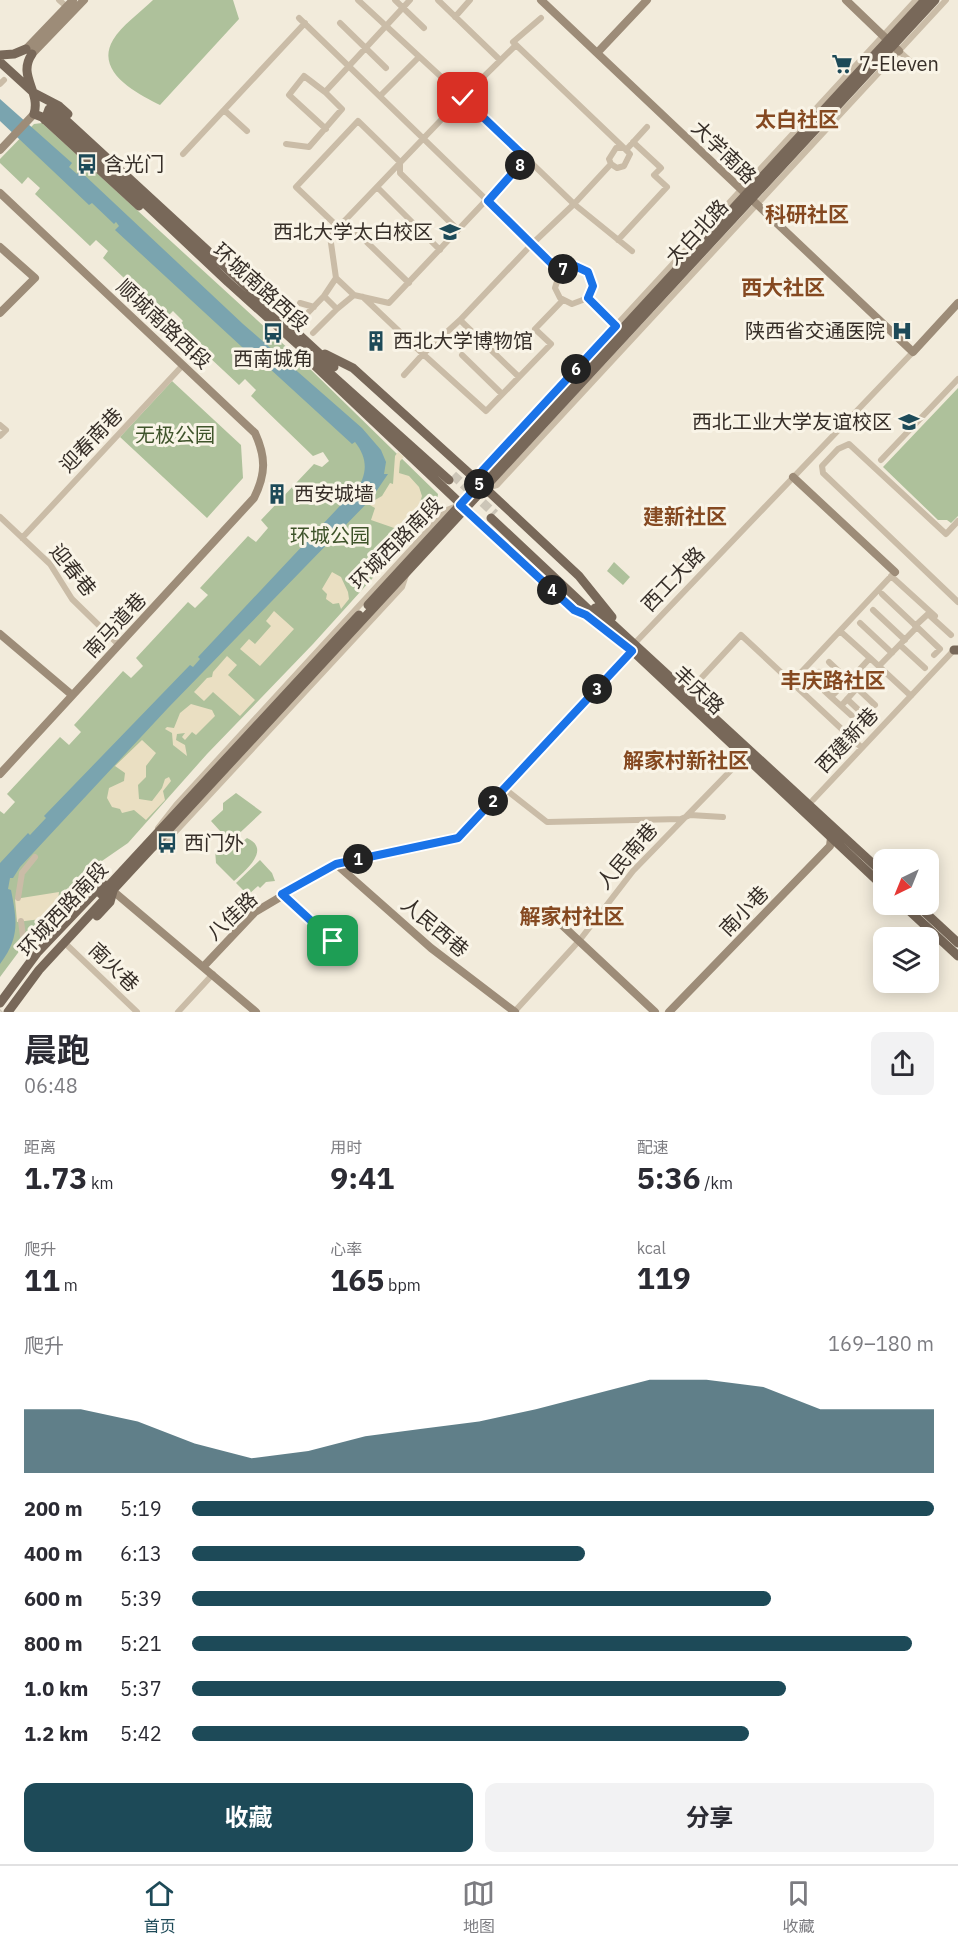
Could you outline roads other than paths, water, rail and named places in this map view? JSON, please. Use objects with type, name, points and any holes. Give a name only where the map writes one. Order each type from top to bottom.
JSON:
[{"type":"main road","name":"太白北路","points":[[891,43],[925,0]]},
{"type":"main road","name":"太白北路","points":[[483,486],[891,43],[935,0]]},
{"type":"main road","points":[[0,55],[29,51],[25,67],[26,77],[34,93],[33,116],[54,114]]},
{"type":"main road","name":"环城南路西段","points":[[0,62],[34,93],[142,209],[168,226],[299,346],[451,477],[192,235],[54,114]]},
{"type":"main road","name":"太白北路","points":[[483,486],[618,328],[748,198]]},
{"type":"main road","points":[[299,346],[328,380],[463,508],[574,610],[586,615],[620,641]]},
{"type":"main road","points":[[314,349],[353,368],[483,486],[579,576],[633,645]]},
{"type":"main road","name":"环城西路南段","points":[[8,1012],[39,970],[407,573],[483,486]]},
{"type":"main road","name":"环城西路南段","points":[[2,1011],[34,966],[386,586],[463,508]]},
{"type":"main road","name":"丰庆路","points":[[873,865],[834,834],[738,751],[633,645],[620,641],[493,516],[633,645],[834,834],[873,875]]},
{"type":"main road","points":[[0,1003],[37,953],[98,890],[115,880]]},
{"type":"main road","points":[[16,1012],[68,946],[110,902],[113,891]]},
{"type":"main road","points":[[914,915],[958,956]]},
{"type":"main road","points":[[928,915],[958,943]]},
{"type":"street","points":[[29,51],[70,3],[59,0]]},
{"type":"street","points":[[29,51],[84,0]]},
{"type":"street","points":[[358,0],[574,204],[632,251]]},
{"type":"street","points":[[395,0],[424,28]]},
{"type":"street","points":[[325,92],[410,0]]},
{"type":"street","points":[[438,0],[500,60]]},
{"type":"street","points":[[455,17],[470,0]]},
{"type":"street","name":"大学南路","points":[[541,0],[913,352]]},
{"type":"street","points":[[597,53],[646,0]]},
{"type":"street","points":[[846,0],[920,70]]},
{"type":"street","points":[[891,43],[916,0]]},
{"type":"street","points":[[748,198],[891,43],[946,0]]},
{"type":"street","points":[[299,18],[560,272]]},
{"type":"street","points":[[542,18],[528,27],[513,42],[625,149],[630,154],[624,166],[617,168],[611,164],[609,159],[611,152],[616,148],[625,149],[647,128]]},
{"type":"street","points":[[183,154],[305,23]]},
{"type":"street","points":[[340,24],[386,68]]},
{"type":"street","points":[[516,45],[330,236],[336,278],[354,295],[389,303],[488,201],[526,158]]},
{"type":"street","points":[[381,96],[419,57]]},
{"type":"street","points":[[286,144],[309,147],[326,129],[342,110],[325,92],[304,76],[289,95],[326,129]]},
{"type":"street","points":[[224,110],[247,131]]},
{"type":"street","points":[[0,150],[33,116]]},
{"type":"street","points":[[338,227],[296,187],[358,121],[400,162],[400,173],[458,230]]},
{"type":"street","points":[[618,240],[667,187],[654,175],[661,168],[655,157],[633,142]]},
{"type":"street","points":[[404,375],[611,164]]},
{"type":"street","points":[[376,187],[440,250]]},
{"type":"street","name":"顺城南路西段","points":[[0,193],[255,433],[263,449],[265,466],[262,483],[254,498]]},
{"type":"street","points":[[345,221],[409,283]]},
{"type":"street","points":[[0,247],[35,278],[0,313]]},
{"type":"street","points":[[575,266],[588,272],[593,286],[588,298],[572,304],[563,300],[555,288],[560,272],[575,266]]},
{"type":"street","points":[[300,321],[324,296],[336,278]]},
{"type":"street","points":[[313,333],[354,295]]},
{"type":"street","points":[[324,296],[337,309]]},
{"type":"street","points":[[363,297],[486,411],[551,344],[535,329],[563,300]]},
{"type":"street","points":[[588,298],[618,328]]},
{"type":"street","points":[[300,303],[314,307]]},
{"type":"street","name":"西工大路","points":[[633,645],[958,303]]},
{"type":"street","points":[[459,320],[519,377]]},
{"type":"street","points":[[462,355],[502,394]]},
{"type":"street","name":"迎春南巷","points":[[22,538],[183,365]]},
{"type":"street","points":[[881,460],[958,379]]},
{"type":"street","points":[[0,425],[6,430],[0,436]]},
{"type":"street","points":[[958,521],[946,534],[849,444],[837,449],[822,466],[823,474],[958,602]]},
{"type":"street","points":[[793,477],[935,616]]},
{"type":"street","name":"南马道巷","points":[[0,774],[254,498]]},
{"type":"street","name":"环城西路南段","points":[[155,835],[167,814],[447,510],[463,508]]},
{"type":"street","name":"迎春巷","points":[[0,518],[50,564],[72,599],[119,645]]},
{"type":"street","points":[[386,586],[390,572]]},
{"type":"street","points":[[792,682],[893,574]]},
{"type":"street","points":[[882,594],[940,649],[934,655]]},
{"type":"street","points":[[873,610],[925,668]]},
{"type":"street","points":[[879,666],[928,614],[951,635]]},
{"type":"street","points":[[860,623],[892,653]]},
{"type":"street","points":[[840,631],[911,696]]},
{"type":"street","points":[[0,635],[72,695]]},
{"type":"street","points":[[692,688],[741,635],[862,748]]},
{"type":"street","name":"八佳路","points":[[204,966],[255,912],[336,864],[458,838],[505,789],[633,645]]},
{"type":"street","name":"西建新巷","points":[[813,800],[956,650]]},
{"type":"street","points":[[831,697],[870,658]]},
{"type":"street","points":[[829,662],[875,705]]},
{"type":"street","points":[[803,671],[861,724]]},
{"type":"street","points":[[819,672],[838,690]]},
{"type":"street","points":[[841,706],[857,688]]},
{"type":"street","points":[[847,699],[866,716]]},
{"type":"street","name":"人民南巷","points":[[515,1012],[579,941],[633,871],[676,825],[690,815],[739,762],[738,751]]},
{"type":"street","points":[[505,789],[547,822],[681,819],[690,815],[723,817]]},
{"type":"street","name":"南小巷","points":[[669,1012],[830,846],[834,834]]},
{"type":"street","points":[[18,898],[22,873],[35,857]]},
{"type":"street","name":"人民西巷","points":[[336,864],[431,948],[515,1012]]},
{"type":"street","name":"八佳路","points":[[113,891],[256,1012]]},
{"type":"street","points":[[282,894],[333,941]]},
{"type":"street","points":[[547,911],[655,1012]]},
{"type":"street","points":[[21,921],[23,936],[37,953]]},
{"type":"street","name":"南火巷","points":[[68,946],[137,1012]]},
{"type":"street","points":[[178,1012],[213,974]]},
{"type":"water","points":[[0,99],[72,163],[69,167],[77,174],[80,171],[243,324],[362,428],[381,450],[386,462],[384,474],[388,474],[371,499],[168,708],[20,867],[13,878],[10,878],[8,889],[11,890],[13,901],[15,929],[11,945],[0,964],[0,863],[28,833],[30,835],[46,818],[44,816],[190,665],[193,667],[200,659],[198,657],[353,492],[355,493],[365,468],[363,455],[355,442],[352,444],[257,357],[255,359],[115,230],[119,226],[116,222],[114,224],[92,203],[89,205],[0,121]]},
{"type":"tunnel","points":[[453,475],[495,514]]},
{"type":"place","name":"7-Eleven","points":[[842,64]]},
{"type":"place","name":"含光门","points":[[87,164]]},
{"type":"place","name":"西北大学太白校区","points":[[450,232]]},
{"type":"place","name":"陕西省交通医院","points":[[902,331]]},
{"type":"place","name":"西南城角","points":[[273,333]]},
{"type":"place","name":"西北大学博物馆","points":[[376,341]]},
{"type":"place","name":"西北工业大学友谊校区","points":[[909,422]]},
{"type":"place","name":"西安城墙","points":[[277,494]]},
{"type":"place","name":"西门外","points":[[167,843]]},
{"type":"district","name":"太白社区","points":[[797,120]]},
{"type":"district","name":"科研社区","points":[[807,215]]},
{"type":"district","name":"西大社区","points":[[783,288]]},
{"type":"district","name":"建新社区","points":[[685,517]]},
{"type":"district","name":"丰庆路社区","points":[[833,681]]},
{"type":"district","name":"解家村新社区","points":[[686,761]]},
{"type":"district","name":"解家村社区","points":[[572,917]]},
{"type":"park label","name":"无极公园","points":[[175,435]]},
{"type":"park label","name":"环城公园","points":[[330,536]]}]
